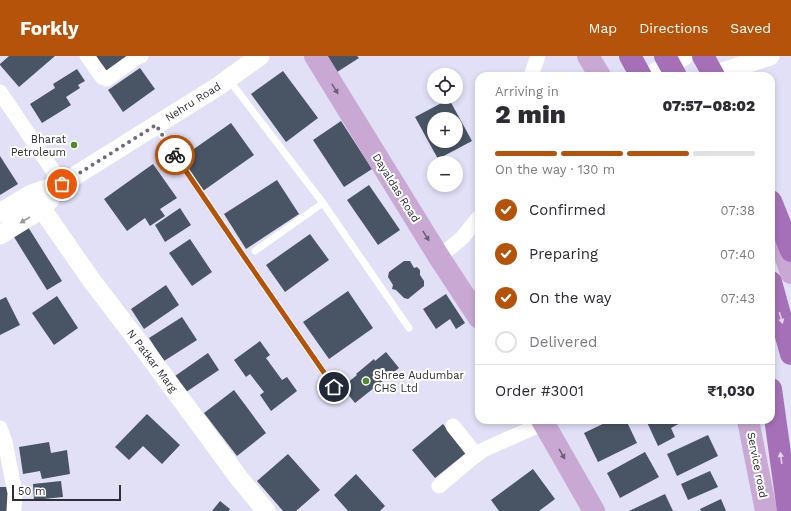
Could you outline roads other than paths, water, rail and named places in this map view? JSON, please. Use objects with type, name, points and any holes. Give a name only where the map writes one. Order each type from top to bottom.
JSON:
[{"type":"highway","points":[[630,56],[639,72]]},
{"type":"highway","points":[[665,56],[674,72]]},
{"type":"highway","points":[[703,56],[712,72]]},
{"type":"highway","points":[[775,211],[791,251]]},
{"type":"highway","points":[[775,296],[791,354]]},
{"type":"highway","points":[[775,418],[788,511]]},
{"type":"main road","name":"Dayaldas Road","points":[[315,56],[438,257],[475,312]]},
{"type":"main road","points":[[588,56],[598,72]]},
{"type":"main road","points":[[693,56],[700,72]]},
{"type":"main road","points":[[775,229],[791,273]]},
{"type":"main road","points":[[544,424],[594,511]]},
{"type":"main road","name":"Service road","points":[[749,424],[766,511]]},
{"type":"street","points":[[87,56],[102,77],[107,80],[138,57],[142,56]]},
{"type":"street","name":"Nehru Road","points":[[0,213],[31,194],[62,184],[228,79],[260,56]]},
{"type":"street","points":[[532,72],[538,56]]},
{"type":"street","points":[[656,72],[684,56]]},
{"type":"street","points":[[723,72],[770,56]]},
{"type":"street","points":[[0,92],[62,184]]},
{"type":"street","name":"Nehru Road","points":[[0,235],[42,209],[62,184]]},
{"type":"street","name":"N Patkar Marg","points":[[42,209],[92,280],[239,478],[266,511]]},
{"type":"street","points":[[438,257],[462,238],[475,222]]},
{"type":"street","points":[[440,486],[483,450],[539,424]]},
{"type":"street","points":[[453,426],[476,455]]},
{"type":"street","points":[[2,438],[15,494],[14,511]]},
{"type":"lane","points":[[228,79],[324,203],[409,328]]},
{"type":"lane","points":[[156,125],[240,252],[334,387]]},
{"type":"lane","points":[[255,251],[324,203]]},
{"type":"place","name":"Bharat Petroleum","points":[[74,145]]},
{"type":"place","name":"Shree Audumbar CHS Ltd","points":[[366,381]]}]
